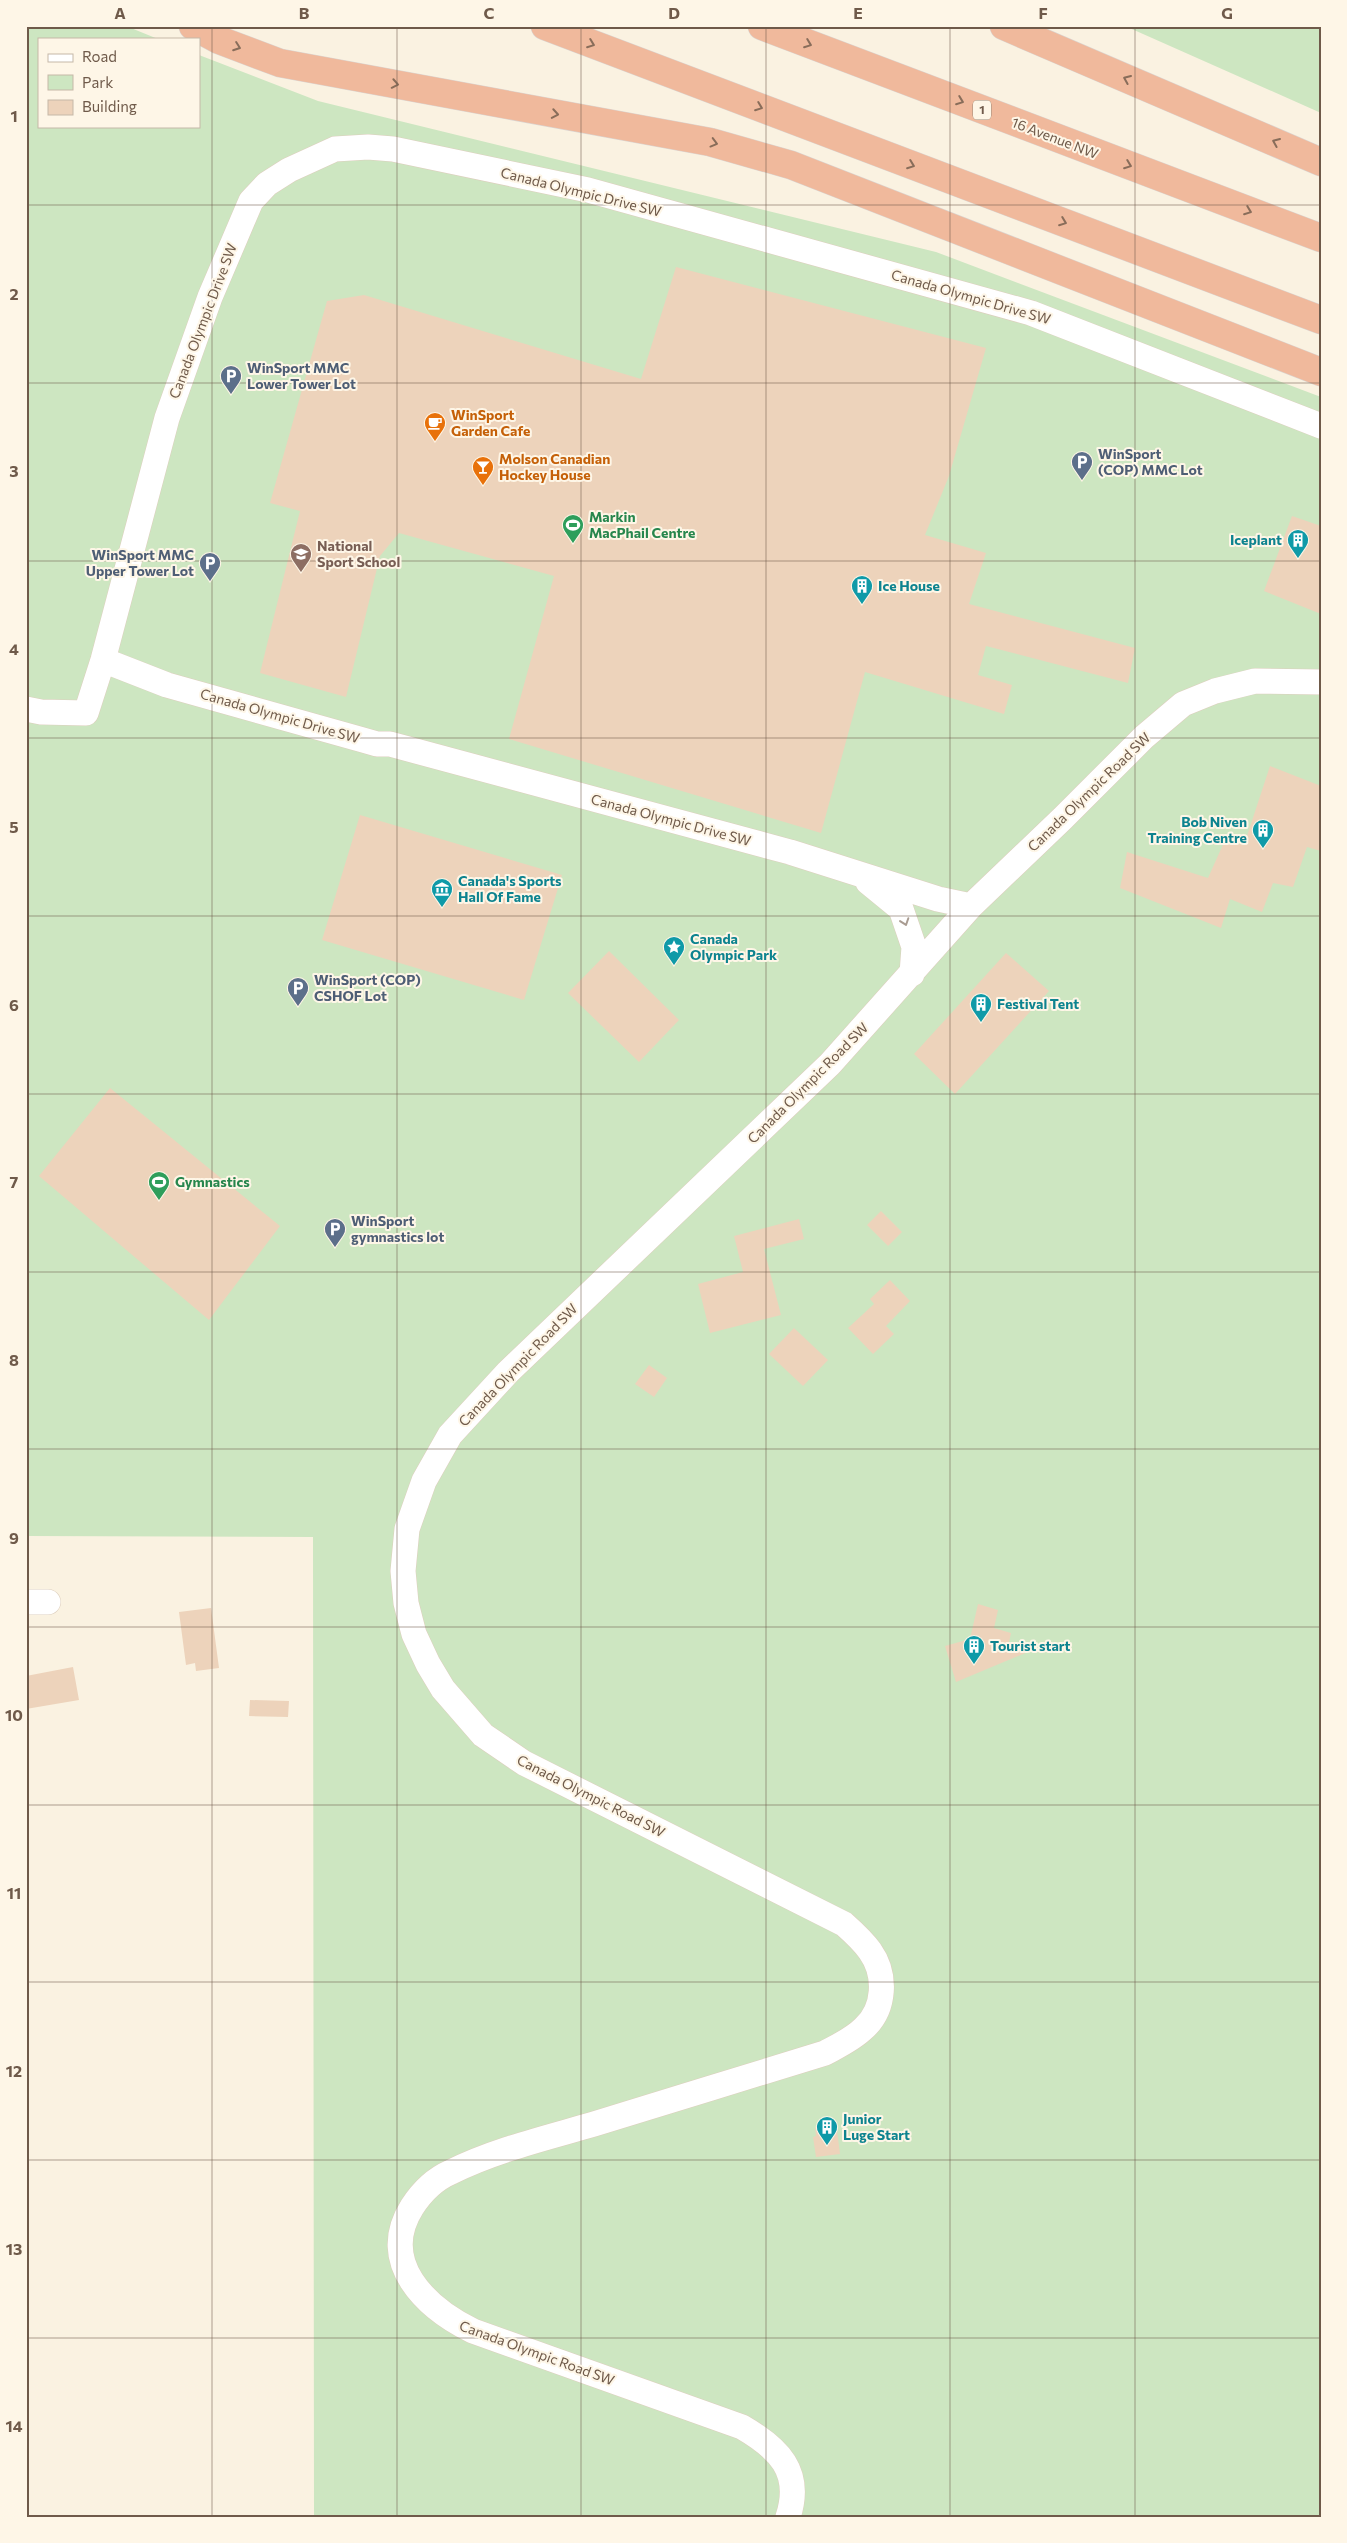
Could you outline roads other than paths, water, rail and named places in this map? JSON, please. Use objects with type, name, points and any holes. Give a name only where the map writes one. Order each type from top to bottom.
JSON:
[{"type":"highway","points":[[193,26],[219,40],[280,63],[710,142],[791,165],[1321,372]]},
{"type":"highway","points":[[546,26],[1321,320]]},
{"type":"highway","name":"16 Avenue NW","points":[[762,26],[1321,238]]},
{"type":"highway","points":[[1004,26],[1321,162]]},
{"type":"street","name":"Canada Olympic Drive SW","points":[[971,906],[938,899],[790,852],[390,744],[377,744],[176,687],[103,660],[167,418],[210,297],[251,201],[267,184],[335,149],[368,147],[393,149],[588,190],[1031,312],[1321,426]]},
{"type":"street","points":[[26,709],[41,712],[86,713],[103,660]]},
{"type":"street","name":"Canada Olympic Road SW","points":[[788,2517],[792,2494],[790,2474],[778,2452],[763,2440],[742,2427],[473,2331],[452,2321],[435,2308],[412,2283],[404,2266],[400,2248],[401,2235],[406,2216],[416,2201],[432,2184],[450,2172],[514,2148],[825,2053],[863,2029],[877,2012],[882,1983],[875,1961],[871,1952],[844,1924],[524,1763],[483,1736],[461,1712],[428,1664],[414,1634],[406,1603],[403,1571],[407,1529],[417,1497],[450,1435],[508,1372],[830,1064],[971,906],[1063,818],[1144,736],[1183,704],[1215,691],[1255,681],[1321,682]]},
{"type":"street","points":[[860,875],[901,909],[914,947],[912,974]]},
{"type":"place","name":"WinSport MMC Lower Tower Lot","points":[[231,395]]},
{"type":"place","name":"WinSport Garden Cafe","points":[[435,442]]},
{"type":"place","name":"WinSport (COP) MMC Lot","points":[[1082,481]]},
{"type":"place","name":"Molson Canadian Hockey House","points":[[483,486]]},
{"type":"place","name":"Markin MacPhail Centre","points":[[573,544]]},
{"type":"place","name":"Iceplant","points":[[1298,559]]},
{"type":"place","name":"National Sport School","points":[[301,573]]},
{"type":"place","name":"WinSport MMC Upper Tower Lot","points":[[210,582]]},
{"type":"place","name":"Ice House","points":[[862,605]]},
{"type":"place","name":"Bob Niven Training Centre","points":[[1263,849]]},
{"type":"place","name":"Canada's Sports Hall Of Fame","points":[[442,908]]},
{"type":"place","name":"Canada Olympic Park","points":[[674,966]]},
{"type":"place","name":"WinSport (COP) CSHOF Lot","points":[[298,1007]]},
{"type":"place","name":"Festival Tent","points":[[981,1023]]},
{"type":"place","name":"Gymnastics","points":[[159,1201]]},
{"type":"place","name":"WinSport gymnastics lot","points":[[335,1248]]},
{"type":"place","name":"Tourist start","points":[[974,1665]]},
{"type":"place","name":"Junior Luge Start","points":[[827,2146]]}]
